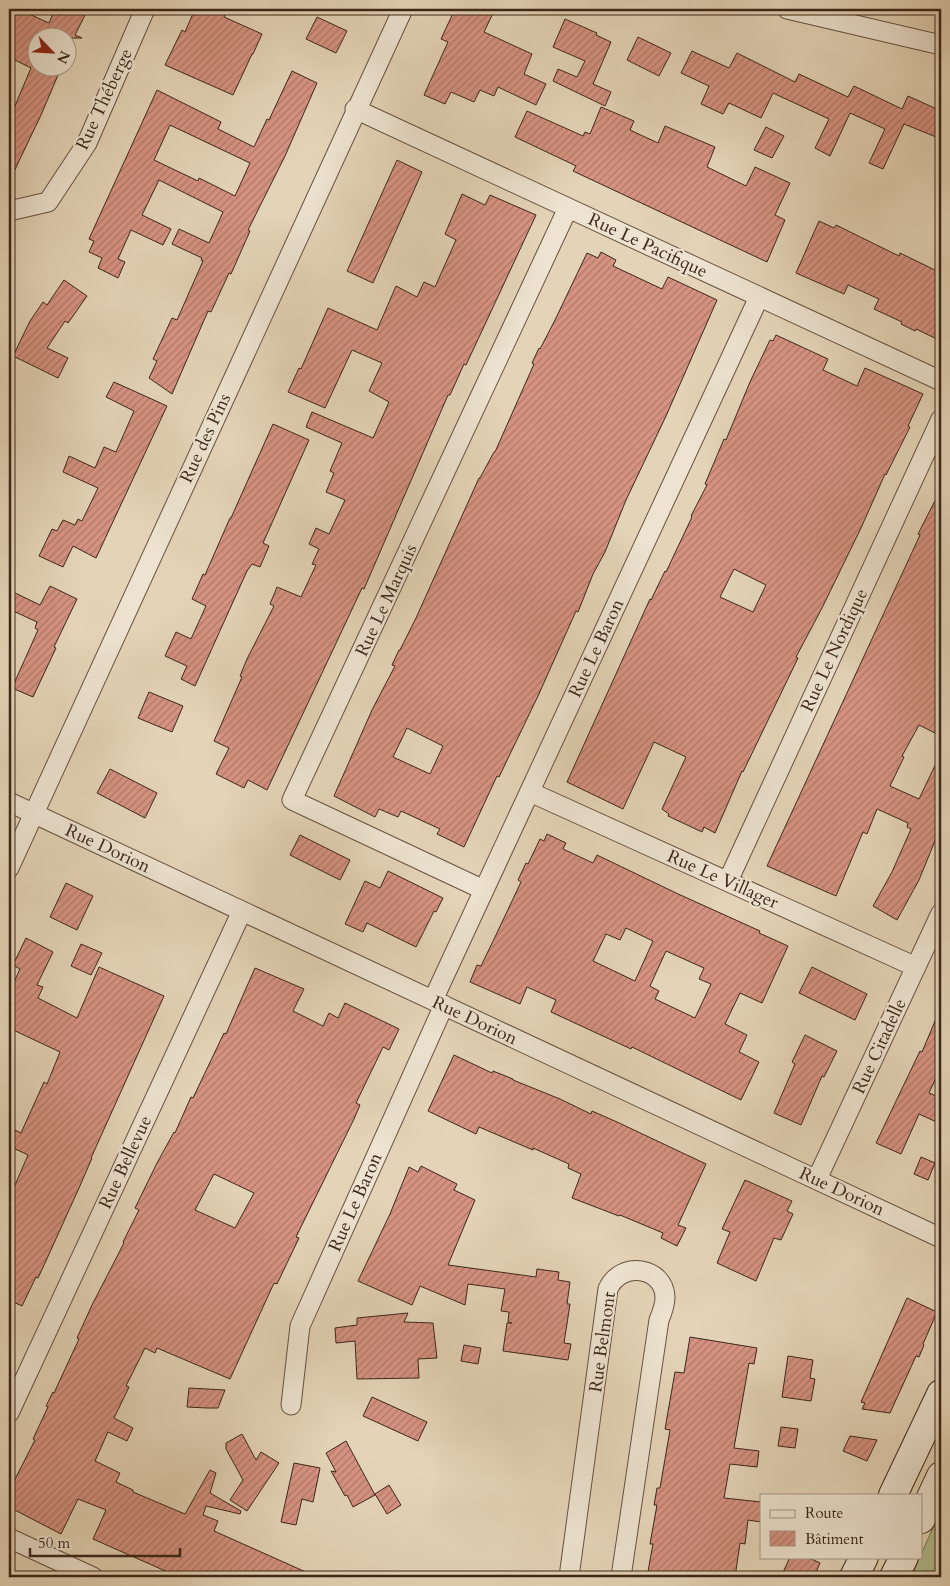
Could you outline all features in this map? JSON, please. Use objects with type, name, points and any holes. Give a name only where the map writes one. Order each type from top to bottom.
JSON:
[{"type":"street","name":"Rue Théberge","points":[[9,211],[48,202],[87,143],[144,9]]},
{"type":"street","name":"Rue des Pins","points":[[9,868],[403,9]]},
{"type":"street","points":[[787,9],[941,45]]},
{"type":"street","name":"Rue Le Pacifique","points":[[356,109],[941,381]]},
{"type":"street","name":"Rue Le Marquis","points":[[484,890],[292,800],[568,208]]},
{"type":"street","name":"Rue Le Baron","points":[[291,1405],[300,1326],[484,890],[759,297]]},
{"type":"street","name":"Rue Le Nordique","points":[[728,882],[941,419]]},
{"type":"street","name":"Rue Le Villager","points":[[530,792],[916,967]]},
{"type":"street","name":"Rue Dorion","points":[[9,802],[941,1238]]},
{"type":"street","name":"Rue Bellevue","points":[[9,1413],[242,911]]},
{"type":"street","name":"Rue Citadelle","points":[[817,1179],[941,913]]},
{"type":"street","name":"Rue Belmont","points":[[569,1577],[608,1289],[620,1274],[628,1270],[639,1270],[650,1274],[660,1282],[665,1295],[664,1307],[659,1320],[620,1577]]},
{"type":"street","points":[[894,1494],[941,1394]]},
{"type":"street","points":[[922,1517],[941,1476]]},
{"type":"street","points":[[9,1538],[93,1577]]},
{"type":"street","points":[[854,1577],[864,1558]]},
{"type":"street","points":[[894,1577],[904,1558]]},
{"type":"green space","points":[[941,1510],[941,1577],[911,1577],[920,1558],[922,1558],[922,1552]]},
{"type":"building","points":[[9,9],[18,9],[49,23],[55,9],[88,9],[78,29],[28,28],[28,66],[9,57]]},
{"type":"building","points":[[195,9],[228,9],[224,17],[262,34],[233,95],[165,65],[182,30],[185,32]]},
{"type":"building","points":[[455,9],[495,9],[484,32],[532,54],[524,74],[546,84],[536,105],[498,87],[494,96],[480,90],[474,102],[451,92],[445,104],[424,95],[448,42],[441,39]]},
{"type":"building","points":[[317,17],[347,31],[336,53],[306,39]]},
{"type":"building","points":[[565,19],[597,33],[596,35],[611,42],[593,84],[611,92],[605,106],[553,81],[558,69],[577,77],[585,61],[553,47]]},
{"type":"building","points":[[638,37],[671,53],[659,76],[627,60]]},
{"type":"building","points":[[692,51],[729,68],[737,53],[795,82],[799,74],[848,97],[854,86],[902,109],[908,96],[941,111],[941,139],[904,124],[883,169],[869,163],[885,129],[850,113],[830,156],[815,148],[829,119],[773,93],[761,118],[729,103],[723,114],[701,104],[709,86],[681,73]]},
{"type":"building","points":[[292,71],[317,83],[285,156],[248,230],[250,231],[231,274],[229,273],[211,312],[208,311],[172,394],[149,378],[157,361],[153,359],[172,318],[177,320],[203,261],[201,260],[202,258],[172,244],[179,229],[209,243],[223,212],[159,180],[142,215],[171,229],[163,245],[131,230],[118,259],[125,262],[118,278],[98,268],[102,258],[89,252],[94,241],[89,239],[157,90],[221,122],[218,129],[254,147],[267,119],[269,120]],"holes":[[[170,125],[250,163],[235,196],[199,178],[198,181],[154,160]]]},
{"type":"building","points":[[28,75],[28,78],[57,78],[9,182],[9,120]]},
{"type":"building","points":[[601,107],[634,121],[630,130],[658,143],[665,126],[715,147],[707,167],[746,186],[755,167],[790,183],[775,215],[785,220],[767,262],[573,171],[576,166],[515,137],[527,111],[583,136],[585,132],[590,134]]},
{"type":"building","points":[[766,127],[784,136],[772,158],[754,150]]},
{"type":"building","points":[[397,160],[422,172],[373,283],[347,271]]},
{"type":"building","points":[[462,194],[485,205],[490,195],[536,215],[466,365],[464,364],[450,395],[448,395],[364,589],[362,588],[267,790],[248,780],[244,788],[216,774],[229,748],[214,741],[242,677],[240,676],[247,659],[274,606],[270,604],[277,587],[301,597],[316,565],[312,564],[319,549],[309,544],[316,528],[329,534],[345,500],[326,492],[334,473],[330,471],[342,443],[306,427],[312,412],[373,438],[389,402],[369,391],[382,363],[352,350],[325,408],[288,392],[299,368],[301,369],[328,308],[377,330],[396,286],[417,297],[424,282],[435,287],[456,240],[445,234]]},
{"type":"building","points":[[819,221],[834,228],[836,225],[899,256],[900,253],[941,273],[941,341],[916,329],[915,331],[901,324],[902,322],[874,309],[879,299],[848,285],[844,294],[796,273]]},
{"type":"building","points":[[601,252],[616,260],[613,266],[662,289],[668,277],[717,300],[666,416],[626,500],[605,552],[593,574],[578,612],[576,611],[538,696],[499,777],[497,776],[464,847],[437,834],[440,829],[401,811],[398,817],[379,809],[375,817],[334,796],[372,710],[395,666],[392,665],[416,618],[479,478],[495,452],[534,364],[532,363],[539,348],[555,320],[587,253],[598,258]],"holes":[[[407,728],[443,746],[430,774],[393,757]]]},
{"type":"building","points":[[64,280],[87,296],[68,323],[65,321],[47,348],[68,358],[58,378],[13,356],[30,321],[43,302],[47,305]]},
{"type":"building","points":[[776,335],[828,359],[823,370],[857,386],[865,368],[923,394],[908,426],[910,427],[885,474],[822,608],[796,657],[798,658],[742,771],[715,833],[704,827],[702,832],[668,816],[669,814],[662,809],[686,757],[654,742],[623,809],[567,782],[650,599],[666,572],[707,485],[705,484],[750,382],[770,340],[773,341]],"holes":[[[734,569],[766,585],[753,612],[720,597]]]},
{"type":"building","points":[[114,382],[167,406],[96,558],[73,546],[63,567],[39,556],[52,529],[57,531],[63,520],[75,525],[78,519],[82,521],[98,488],[63,472],[69,456],[95,468],[104,447],[116,452],[134,411],[106,397]]},
{"type":"building","points":[[273,424],[309,440],[263,543],[269,546],[260,567],[252,564],[247,571],[195,686],[181,679],[187,666],[165,656],[176,632],[191,639],[206,606],[192,599],[203,574],[205,575]]},
{"type":"building","points":[[941,489],[941,736],[919,725],[902,756],[904,757],[890,786],[919,799],[941,753],[941,826],[919,880],[897,920],[873,906],[892,872],[911,829],[907,827],[908,823],[877,809],[867,834],[863,832],[836,896],[767,866],[920,535],[918,534]]},
{"type":"building","points":[[50,586],[77,599],[33,697],[12,688],[38,630],[35,628],[37,622],[9,609],[9,590],[40,605]]},
{"type":"building","points":[[149,692],[183,706],[172,732],[138,718]]},
{"type":"building","points":[[110,769],[157,793],[145,818],[97,793]]},
{"type":"building","points":[[547,834],[566,843],[563,849],[593,863],[597,855],[788,946],[762,1003],[740,993],[725,1024],[747,1035],[739,1052],[759,1062],[741,1100],[632,1047],[631,1049],[551,1012],[556,1000],[527,987],[520,1004],[470,982],[477,965],[481,966],[521,882],[518,880],[526,863],[528,864],[540,839],[544,841]],"holes":[[[626,928],[653,941],[635,981],[593,961],[606,934],[620,940]],[[666,951],[704,968],[699,979],[711,984],[695,1018],[655,999],[659,991],[650,986]]]},
{"type":"building","points":[[300,835],[350,860],[340,880],[290,855]]},
{"type":"building","points":[[388,871],[443,898],[436,912],[434,911],[416,947],[367,923],[363,932],[345,924],[365,881],[380,888]]},
{"type":"building","points":[[66,883],[93,896],[77,930],[50,917]]},
{"type":"building","points":[[26,938],[53,952],[37,985],[43,987],[38,998],[77,1018],[99,967],[164,996],[45,1263],[22,1306],[9,1300],[9,1199],[28,1155],[9,1146],[9,1127],[21,1133],[44,1082],[47,1084],[60,1052],[9,1028],[9,993],[20,969],[13,965]]},
{"type":"building","points":[[81,944],[102,953],[91,975],[71,966]]},
{"type":"building","points":[[812,967],[867,994],[855,1020],[799,993]]},
{"type":"building","points":[[255,968],[304,989],[293,1011],[323,1026],[329,1013],[338,1018],[345,1003],[399,1029],[389,1050],[383,1047],[356,1103],[360,1105],[354,1119],[296,1237],[299,1238],[277,1284],[274,1283],[230,1379],[157,1348],[155,1353],[145,1348],[126,1386],[129,1387],[114,1418],[133,1428],[127,1441],[108,1432],[95,1461],[120,1473],[116,1482],[133,1490],[133,1492],[185,1514],[210,1470],[216,1473],[210,1493],[241,1511],[240,1514],[206,1506],[203,1515],[218,1521],[214,1531],[317,1577],[179,1577],[93,1539],[106,1510],[78,1499],[61,1534],[9,1507],[9,1491],[35,1440],[33,1439],[48,1407],[46,1406],[79,1339],[77,1338],[92,1305],[139,1210],[135,1208],[157,1163],[175,1133],[191,1097],[193,1098],[224,1033],[226,1034]],"holes":[[[214,1174],[254,1193],[235,1228],[195,1210]]]},
{"type":"building","points":[[941,1007],[941,1067],[929,1093],[941,1098],[941,1124],[919,1114],[901,1154],[876,1143],[920,1051],[922,1052]]},
{"type":"building","points":[[805,1035],[837,1051],[824,1077],[822,1076],[801,1125],[774,1113],[795,1064],[792,1062]]},
{"type":"building","points":[[454,1055],[492,1073],[493,1071],[560,1099],[591,1114],[592,1111],[706,1164],[678,1225],[686,1228],[677,1246],[661,1238],[663,1233],[572,1198],[581,1174],[568,1168],[569,1164],[479,1127],[476,1134],[428,1111]]},
{"type":"building","points":[[921,1157],[935,1163],[928,1180],[914,1174]]},
{"type":"building","points":[[421,1166],[457,1184],[454,1190],[475,1200],[448,1265],[536,1277],[537,1269],[559,1272],[558,1280],[570,1282],[567,1304],[570,1304],[564,1343],[571,1344],[568,1360],[503,1351],[507,1323],[512,1323],[508,1322],[509,1312],[501,1311],[505,1289],[468,1284],[465,1305],[420,1286],[412,1305],[358,1281],[390,1214],[409,1167],[418,1172]]},
{"type":"building","points":[[745,1180],[792,1201],[787,1211],[793,1214],[781,1240],[774,1238],[756,1281],[717,1263],[730,1232],[722,1229]]},
{"type":"building","points":[[907,1298],[937,1312],[924,1345],[919,1357],[916,1356],[890,1413],[862,1409],[865,1403],[861,1402]]},
{"type":"building","points":[[408,1313],[404,1322],[433,1323],[437,1358],[418,1359],[419,1378],[357,1379],[355,1341],[336,1343],[335,1328],[357,1325],[357,1318]]},
{"type":"building","points":[[690,1337],[757,1348],[754,1364],[749,1363],[734,1448],[759,1451],[757,1467],[730,1464],[724,1498],[760,1502],[760,1522],[748,1520],[745,1544],[740,1543],[735,1577],[647,1577],[653,1544],[650,1544],[657,1505],[654,1505],[657,1488],[660,1488],[670,1430],[665,1429],[675,1372],[684,1373]]},
{"type":"building","points":[[464,1345],[481,1348],[478,1364],[461,1361]]},
{"type":"building","points":[[788,1356],[813,1360],[810,1378],[815,1379],[811,1401],[782,1397]]},
{"type":"building","points":[[189,1388],[225,1390],[218,1408],[187,1407]]},
{"type":"building","points":[[372,1397],[427,1422],[418,1441],[363,1416]]},
{"type":"building","points":[[781,1427],[798,1429],[795,1448],[778,1446]]},
{"type":"building","points":[[242,1434],[256,1460],[261,1452],[279,1463],[247,1511],[230,1500],[243,1480],[226,1449],[226,1443]]},
{"type":"building","points":[[850,1436],[877,1440],[867,1461],[843,1451]]},
{"type":"building","points":[[346,1441],[375,1495],[353,1507],[331,1471],[336,1472],[326,1453]]},
{"type":"building","points":[[294,1463],[320,1468],[313,1502],[302,1499],[296,1525],[281,1522]]},
{"type":"building","points":[[389,1485],[401,1505],[387,1514],[375,1494]]},
{"type":"building","points":[[790,1558],[809,1558],[820,1563],[814,1577],[781,1577]]}]
